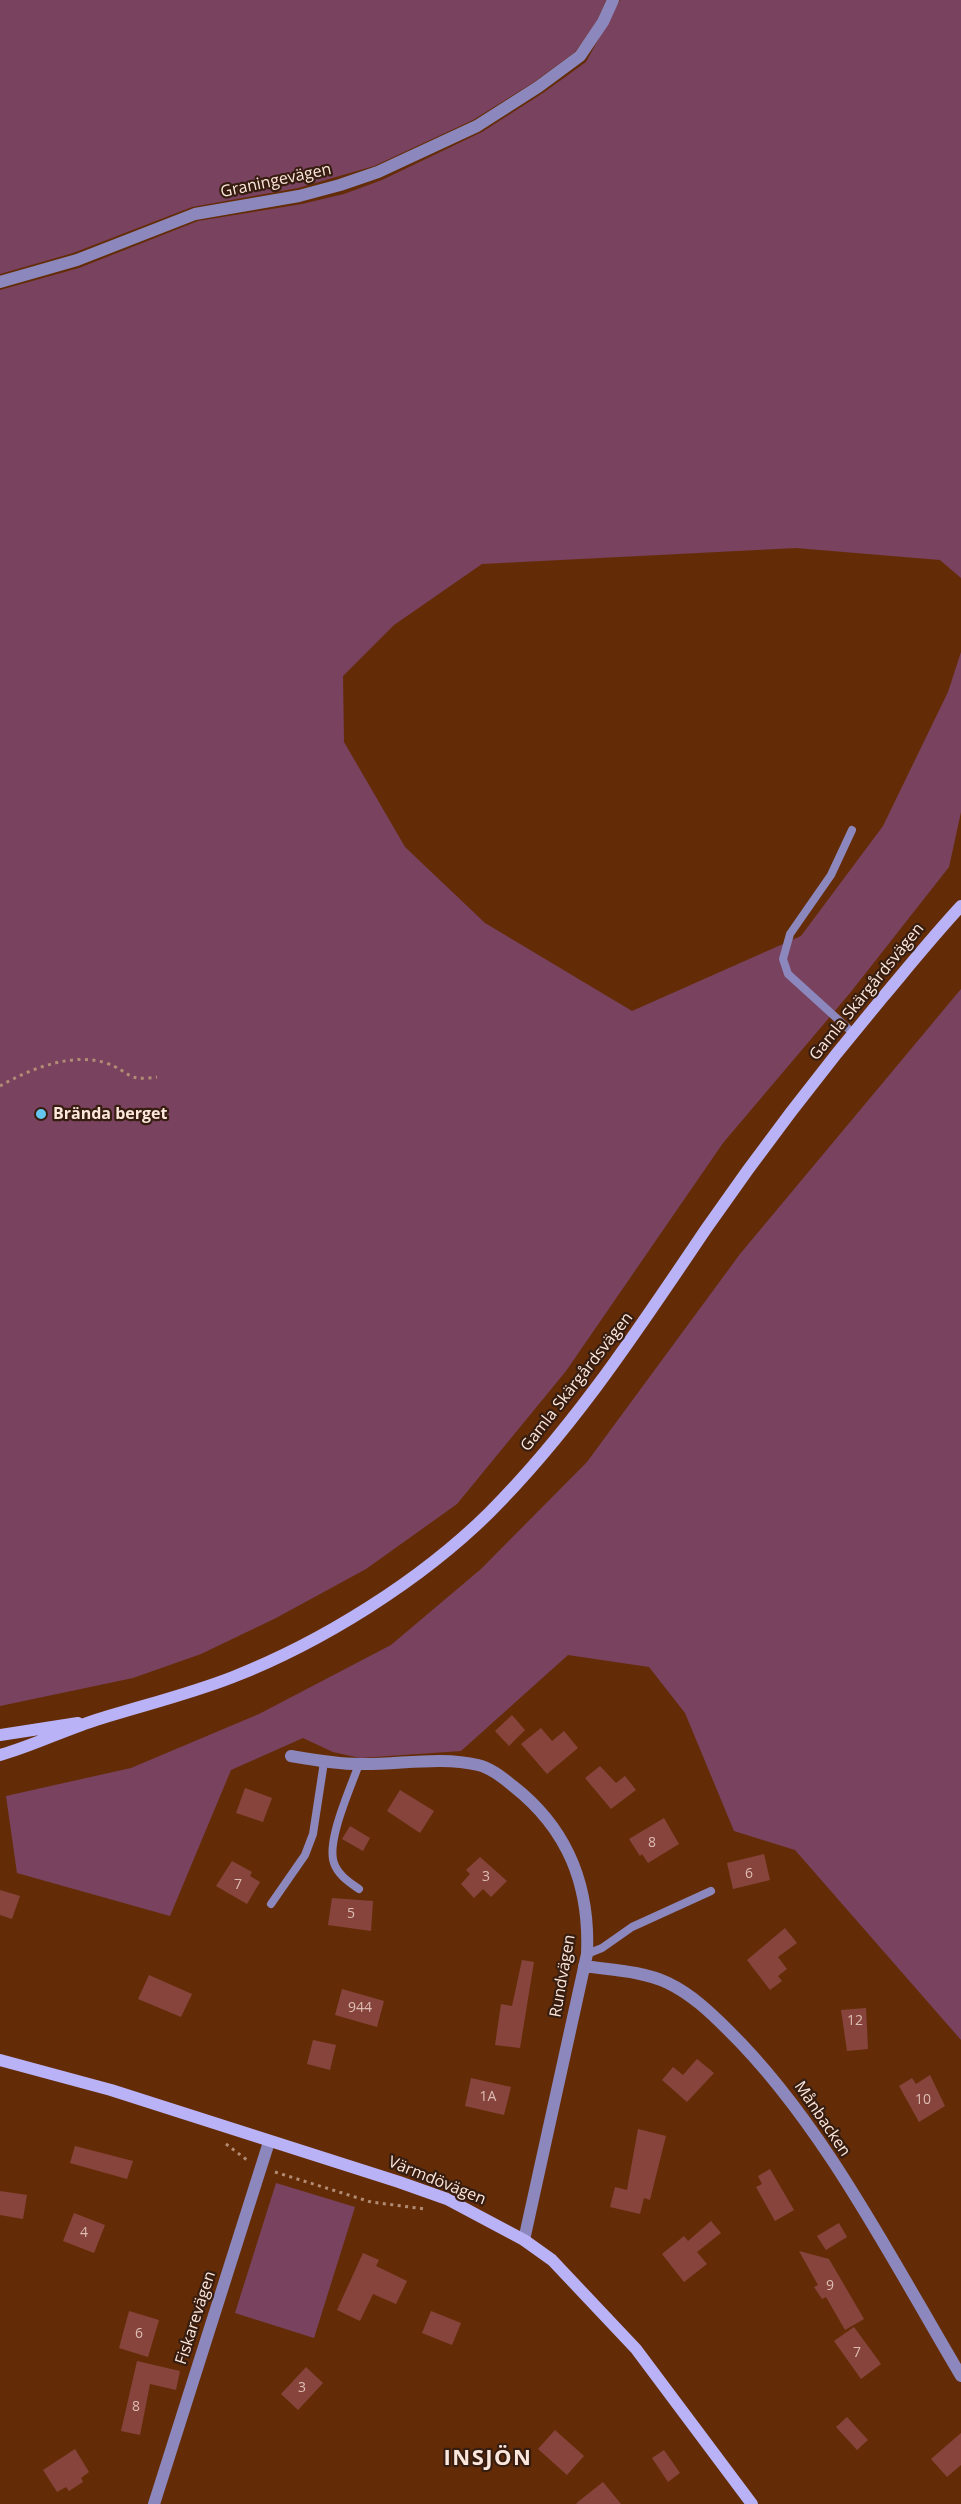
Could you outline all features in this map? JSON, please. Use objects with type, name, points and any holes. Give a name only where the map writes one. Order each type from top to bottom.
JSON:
[{"type":"main road","name":"Gamla Skärgårdsvägen","points":[[0,1755],[33,1746],[91,1722],[165,1702],[236,1676],[292,1649],[348,1619],[391,1591],[487,1514],[557,1439],[592,1395],[780,1125],[853,1033],[961,906]]},
{"type":"main road","name":"Gamla Skärgårdsvägen","points":[[0,1735],[30,1728],[91,1722]]},
{"type":"main road","name":"Värmdövägen","points":[[0,2060],[111,2091],[447,2199],[524,2240],[552,2260],[636,2349],[752,2504]]},
{"type":"street","name":"Graningevägen","points":[[0,282],[77,260],[195,214],[299,196],[378,172],[467,130],[538,87],[579,56],[603,22],[613,0]]},
{"type":"street","name":"Rundvägen","points":[[291,1756],[324,1762],[359,1764],[461,1762],[480,1765],[500,1776],[527,1797],[561,1841],[579,1875],[587,1910],[585,1960],[524,2240]]},
{"type":"street","name":"Månbacken","points":[[585,1960],[667,1982],[693,1997],[759,2060],[818,2141],[961,2376]]},
{"type":"street","name":"Fiskarevägen","points":[[154,2504],[269,2142]]},
{"type":"lane","points":[[852,830],[831,875],[790,934],[783,959],[788,974],[853,1033]]},
{"type":"lane","points":[[271,1904],[305,1855],[313,1834],[324,1762]]},
{"type":"lane","points":[[359,1764],[331,1848],[334,1863],[342,1876],[359,1889]]},
{"type":"lane","points":[[585,1960],[653,1916],[711,1891]]},
{"type":"path","points":[[0,1086],[22,1073],[73,1059],[106,1063],[137,1080],[157,1077]]},
{"type":"path","points":[[222,2141],[261,2167],[371,2202],[432,2209]]},
{"type":"shaded area","points":[[0,0],[606,0],[597,21],[575,52],[534,82],[473,120],[374,166],[298,188],[192,207],[73,253],[0,274]]},
{"type":"shaded area","points":[[620,0],[961,0],[961,578],[940,560],[796,548],[482,564],[394,625],[343,676],[344,742],[405,847],[485,923],[632,1011],[801,936],[883,826],[948,692],[961,652],[961,812],[949,867],[850,993],[723,1143],[566,1371],[457,1504],[366,1569],[276,1618],[201,1654],[133,1678],[0,1706],[0,290],[79,268],[198,221],[302,204],[344,194],[382,180],[482,132],[586,62]]},
{"type":"shaded area","points":[[961,989],[961,2040],[795,1850],[734,1831],[685,1713],[649,1667],[568,1655],[461,1751],[360,1758],[333,1752],[303,1738],[231,1770],[170,1916],[17,1873],[6,1796],[131,1768],[259,1714],[391,1645],[481,1569],[587,1462],[740,1254]]},
{"type":"shaded area","points":[[276,2183],[355,2207],[314,2338],[235,2313]]},
{"type":"building","points":[[512,1715],[525,1730],[509,1746],[495,1731]]},
{"type":"building","points":[[541,1728],[552,1741],[564,1731],[578,1748],[547,1774],[521,1744]]},
{"type":"building","points":[[600,1766],[616,1783],[625,1776],[636,1790],[611,1809],[585,1778]]},
{"type":"building","points":[[245,1788],[272,1798],[263,1822],[236,1813]]},
{"type":"building","points":[[400,1790],[434,1811],[420,1833],[387,1811]]},
{"type":"building","points":[[664,1818],[679,1844],[648,1863],[642,1854],[640,1856],[629,1839]]},
{"type":"building","points":[[350,1826],[370,1838],[363,1851],[342,1839]]},
{"type":"building","points":[[764,1854],[770,1880],[733,1889],[727,1863]]},
{"type":"building","points":[[480,1857],[507,1881],[491,1897],[483,1889],[474,1898],[461,1884],[470,1874],[466,1870]]},
{"type":"building","points":[[232,1861],[252,1872],[250,1876],[260,1882],[247,1904],[216,1886]]},
{"type":"building","points":[[0,1890],[20,1896],[12,1919],[0,1915]]},
{"type":"building","points":[[332,1898],[373,1901],[371,1931],[328,1925]]},
{"type":"building","points":[[785,1928],[797,1943],[778,1957],[787,1969],[778,1976],[782,1981],[770,1990],[747,1960]]},
{"type":"building","points":[[522,1960],[534,1962],[520,2048],[495,2045],[501,2004],[512,2006]]},
{"type":"building","points":[[149,1975],[192,1994],[181,2017],[138,1999]]},
{"type":"building","points":[[342,1989],[384,2001],[377,2027],[335,2015]]},
{"type":"building","points":[[866,2008],[868,2049],[847,2051],[841,2010]]},
{"type":"building","points":[[313,2040],[336,2045],[330,2070],[307,2064]]},
{"type":"building","points":[[697,2059],[714,2073],[687,2102],[662,2080],[673,2067],[683,2075]]},
{"type":"building","points":[[930,2075],[945,2106],[919,2122],[899,2086],[912,2078],[916,2084]]},
{"type":"building","points":[[471,2078],[511,2087],[504,2115],[465,2106]]},
{"type":"building","points":[[638,2129],[666,2136],[650,2200],[644,2198],[640,2214],[610,2207],[615,2187],[627,2190]]},
{"type":"building","points":[[75,2146],[133,2161],[127,2179],[70,2163]]},
{"type":"building","points":[[770,2169],[794,2210],[775,2221],[756,2187],[762,2184],[758,2176]]},
{"type":"building","points":[[0,2191],[27,2195],[23,2219],[0,2215]]},
{"type":"building","points":[[74,2213],[105,2225],[94,2253],[63,2241]]},
{"type":"building","points":[[711,2221],[721,2233],[697,2252],[707,2264],[684,2282],[662,2254],[684,2236],[688,2241]]},
{"type":"building","points":[[839,2223],[847,2237],[826,2250],[817,2236]]},
{"type":"building","points":[[799,2251],[829,2259],[864,2319],[845,2330],[826,2297],[822,2299],[814,2287],[818,2285]]},
{"type":"building","points":[[363,2253],[379,2260],[376,2266],[407,2281],[396,2304],[373,2294],[360,2321],[337,2310]]},
{"type":"building","points":[[129,2311],[159,2320],[148,2357],[119,2348]]},
{"type":"building","points":[[431,2311],[461,2323],[452,2345],[422,2333]]},
{"type":"building","points":[[854,2327],[881,2364],[861,2379],[834,2341]]},
{"type":"building","points":[[137,2361],[180,2371],[176,2390],[150,2384],[140,2435],[121,2431]]},
{"type":"building","points":[[306,2367],[323,2383],[298,2410],[281,2394]]},
{"type":"building","points":[[847,2417],[868,2440],[857,2450],[836,2427]]},
{"type":"building","points":[[555,2430],[584,2456],[567,2475],[538,2449]]},
{"type":"building","points":[[961,2433],[961,2465],[947,2477],[931,2459]]},
{"type":"building","points":[[75,2449],[89,2472],[81,2478],[83,2482],[69,2491],[66,2487],[57,2492],[43,2470]]},
{"type":"building","points":[[664,2450],[680,2473],[668,2482],[652,2458]]},
{"type":"building","points":[[603,2482],[621,2504],[576,2504],[579,2501]]},
{"type":"place","name":"Brända berget","points":[[41,1114]]},
{"type":"district","name":"INSJÖN","points":[[488,2459]]}]
